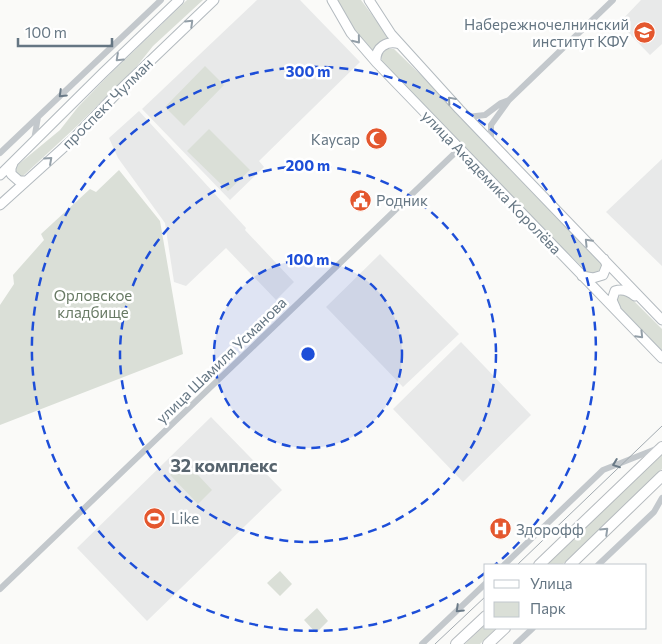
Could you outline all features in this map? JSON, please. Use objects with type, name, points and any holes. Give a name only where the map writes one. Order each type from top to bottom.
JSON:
[{"type":"main road","points":[[540,564],[662,447]]},
{"type":"main road","points":[[571,564],[662,476]]},
{"type":"main road","points":[[456,644],[484,618]]},
{"type":"main road","points":[[488,644],[504,629]]},
{"type":"street","points":[[0,153],[161,0]]},
{"type":"street","name":"проспект Чулман","points":[[0,175],[179,0]]},
{"type":"street","points":[[323,0],[340,16]]},
{"type":"street","name":"улица Академика Королёва","points":[[332,0],[351,32],[376,62],[402,87],[459,149],[497,185],[662,358]]},
{"type":"street","name":"улица Академика Королёва","points":[[369,0],[391,34],[467,117],[662,320]]},
{"type":"street","points":[[491,142],[491,125],[509,100],[613,0]]},
{"type":"street","name":"проспект Чулман","points":[[0,205],[73,139],[210,2]]},
{"type":"street","points":[[376,62],[376,54],[381,47],[391,42],[401,44]]},
{"type":"street","points":[[467,117],[484,115],[501,103],[509,100]]},
{"type":"street","points":[[34,143],[38,117]]},
{"type":"street","name":"улица Шамиля Усманова","points":[[0,589],[459,149]]},
{"type":"street","points":[[13,162],[11,174],[18,181],[26,180]]},
{"type":"street","points":[[582,276],[593,278],[603,275],[607,265],[604,259]]},
{"type":"street","points":[[617,312],[612,300],[615,291],[620,289],[629,291],[646,303]]},
{"type":"street","points":[[505,564],[603,470],[662,447]]},
{"type":"street","points":[[599,564],[654,512],[662,498]]},
{"type":"street","points":[[422,644],[484,584]]},
{"type":"street","points":[[516,644],[531,629]]},
{"type":"shaded area","points":[[257,0],[300,0],[360,62],[259,161],[264,167],[230,200],[142,109]]},
{"type":"shaded area","name":"Набережночелнинский институт КФУ","points":[[641,0],[662,0],[662,44],[650,55],[619,23]]},
{"type":"shaded area","points":[[139,111],[294,282],[276,300],[226,248],[186,286],[174,282],[165,223],[118,158],[109,138]]},
{"type":"shaded area","points":[[662,159],[662,266],[606,212]]},
{"type":"shaded area","points":[[380,254],[459,334],[403,387],[326,307]]},
{"type":"shaded area","points":[[461,342],[531,415],[463,482],[393,409]]},
{"type":"shaded area","points":[[211,417],[282,490],[147,621],[77,548]]},
{"type":"green space","points":[[187,0],[203,0],[153,46],[137,66],[77,126],[23,176],[14,173],[14,168],[60,130],[78,107],[107,77]]},
{"type":"green space","points":[[333,0],[361,0],[390,39],[379,43],[373,54],[365,47]]},
{"type":"green space","points":[[387,49],[394,49],[423,77],[602,262],[603,266],[599,273],[589,274],[572,257],[565,253],[382,62],[381,55]]},
{"type":"green space","points":[[205,66],[224,85],[184,126],[165,107]]},
{"type":"green space","points":[[209,129],[250,170],[228,191],[187,151]]},
{"type":"green space","name":"Орловское кладбище","points":[[119,170],[160,221],[183,354],[0,425],[0,305],[14,284],[13,275],[44,240],[41,234],[90,189],[96,192]]},
{"type":"green space","points":[[622,294],[628,295],[662,329],[662,352],[618,306],[616,299]]},
{"type":"green space","points":[[662,454],[662,469],[563,564],[548,564]]},
{"type":"green space","points":[[185,461],[212,490],[198,504],[170,475]]},
{"type":"green space","points":[[280,571],[292,584],[280,596],[267,583]]},
{"type":"green space","points":[[317,608],[328,621],[316,633],[304,620]]},
{"type":"green space","points":[[484,626],[484,629],[496,629],[480,644],[465,644]]},
{"type":"tram line","points":[[518,564],[662,426]]},
{"type":"tram line","points":[[435,644],[484,598]]},
{"type":"place","name":"Набережночелнинский институт КФУ","points":[[645,33]]},
{"type":"place","name":"Каусар","points":[[376,139]]},
{"type":"place","name":"Родник","points":[[360,200]]},
{"type":"place","name":"Like","points":[[155,518]]},
{"type":"place","name":"Здорофф","points":[[500,529]]},
{"type":"district","name":"32 комплекс","points":[[224,465]]}]
